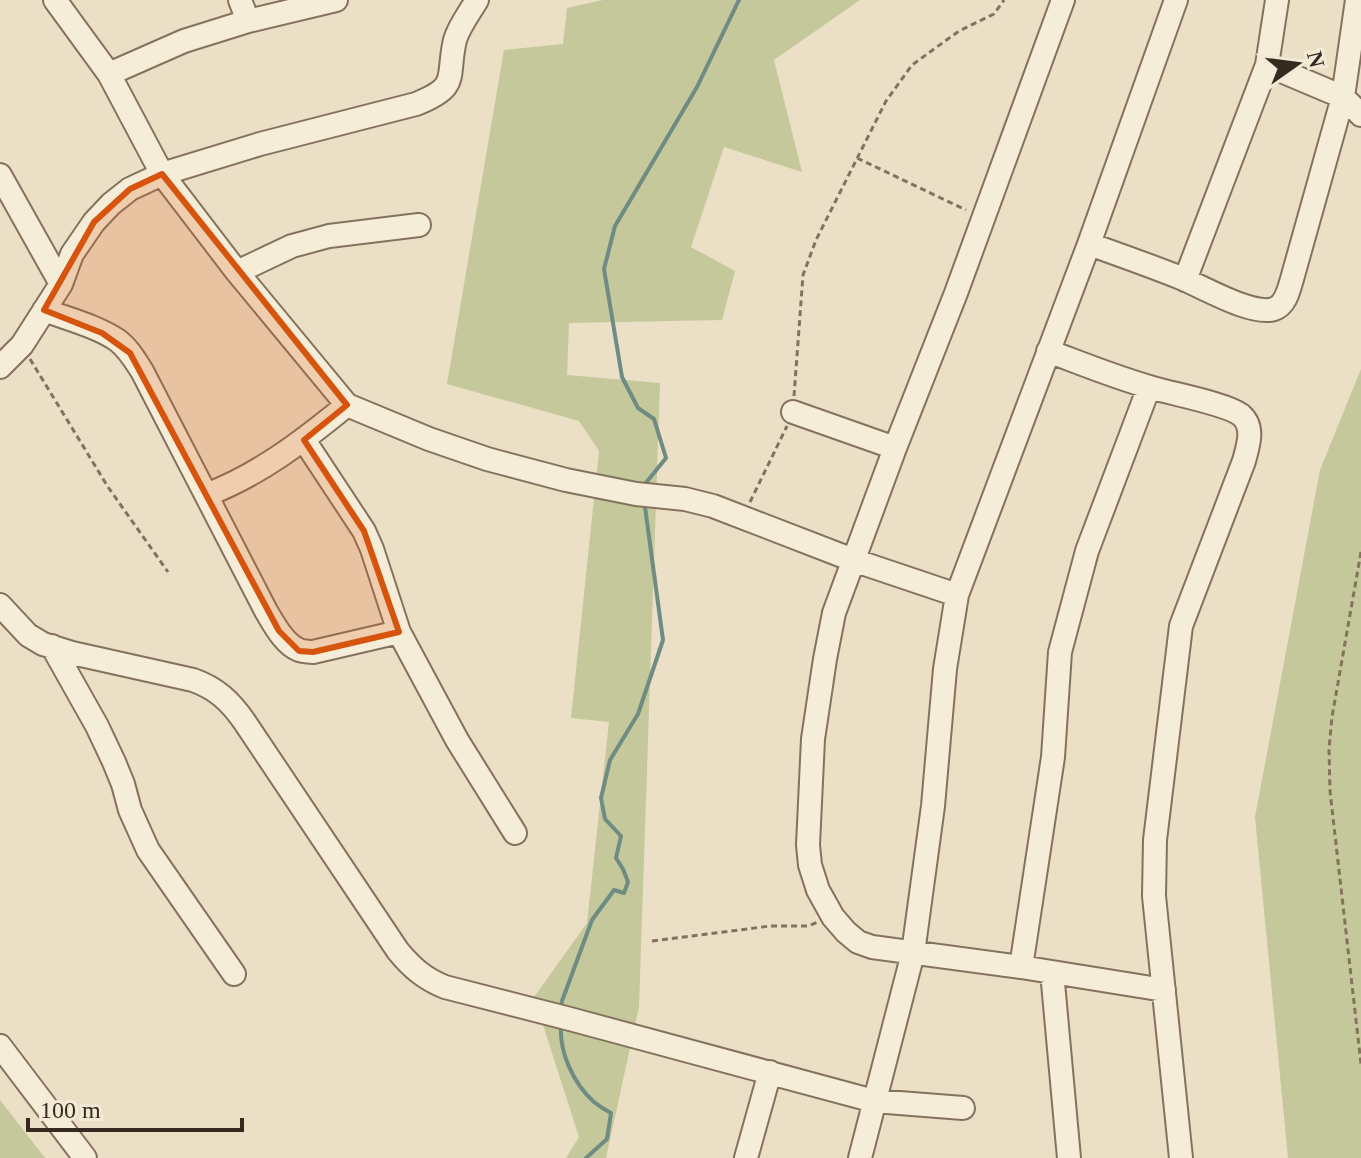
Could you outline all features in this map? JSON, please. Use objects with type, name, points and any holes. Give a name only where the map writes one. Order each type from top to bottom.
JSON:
[{"type":"street","points":[[55,0],[109,74],[162,174],[237,272],[347,405],[487,459],[566,480],[636,494],[685,499],[744,517],[853,560],[957,595]]},
{"type":"street","points":[[0,367],[22,345],[61,284],[72,254],[94,222],[130,189],[162,174],[260,144],[416,104],[436,96],[444,90],[450,78],[456,37],[477,0]]},
{"type":"street","points":[[1063,0],[834,613],[813,739],[808,845],[810,865],[818,890],[833,917],[858,942],[872,947],[1164,990]]},
{"type":"street","points":[[1185,280],[1267,65],[1277,0]]},
{"type":"street","points":[[1089,244],[1255,309],[1271,310],[1282,303],[1304,240],[1343,97],[1357,0]]},
{"type":"street","points":[[109,74],[244,10],[331,1]]},
{"type":"street","points":[[860,1158],[913,953],[933,806],[945,669],[957,595],[1089,244],[1171,1]]},
{"type":"street","points":[[1267,65],[1343,97],[1361,115]]},
{"type":"street","points":[[0,175],[61,284]]},
{"type":"street","points":[[237,272],[292,246],[329,236],[419,225]]},
{"type":"street","points":[[44,310],[102,333],[118,341],[130,353],[266,611],[289,643],[299,651],[313,652],[399,632]]},
{"type":"street","points":[[1048,351],[1149,387],[1229,409],[1242,416],[1248,426],[1250,439],[1244,461],[1181,626],[1153,864],[1181,1158]]},
{"type":"street","points":[[1021,967],[1053,757],[1060,652],[1087,551],[1149,387]]},
{"type":"street","points":[[206,495],[248,477],[304,440],[347,405]]},
{"type":"street","points":[[793,412],[895,448]]},
{"type":"street","points":[[304,440],[364,531],[399,632],[457,740],[515,833]]},
{"type":"street","points":[[0,605],[28,635],[52,646],[193,680],[210,686],[233,706],[384,930],[410,965],[429,981],[874,1101],[963,1108]]},
{"type":"street","points":[[52,646],[114,762],[133,820],[148,850],[234,974]]},
{"type":"street","points":[[1052,972],[1069,1158]]},
{"type":"street","points":[[0,1046],[85,1158]]},
{"type":"street","points":[[746,1158],[770,1072]]},
{"type":"path","points":[[744,517],[793,412],[803,275],[816,240],[857,158],[886,101],[912,65],[959,31],[994,14],[1004,0]]},
{"type":"path","points":[[857,158],[984,218]]},
{"type":"path","points":[[22,345],[108,487],[168,572]]},
{"type":"path","points":[[1361,552],[1329,749],[1330,791],[1361,1064]]},
{"type":"path","points":[[652,941],[770,926],[808,926],[833,917]]},
{"type":"highlighted area","points":[[162,174],[347,405],[304,440],[364,531],[399,632],[313,652],[299,651],[279,631],[130,353],[102,333],[44,310],[94,222],[130,189]]},
{"type":"green space","points":[[603,0],[860,0],[774,60],[802,172],[724,147],[691,247],[735,271],[722,320],[569,323],[567,375],[660,383],[639,1007],[606,1158],[566,1158],[579,1137],[534,997],[587,923],[609,722],[571,718],[599,451],[579,421],[447,384],[504,50],[563,44],[567,8]]},
{"type":"green space","points":[[1361,369],[1361,1158],[1288,1158],[1255,817],[1320,470]]},
{"type":"green space","points":[[0,1100],[45,1158],[0,1158]]},
{"type":"waterway","points":[[645,484],[666,458],[654,419],[638,408],[622,377],[604,269],[615,226],[697,87],[739,0]]},
{"type":"waterway","points":[[561,1007],[592,920],[614,890],[624,893],[628,882],[616,858],[621,836],[605,819],[601,798],[610,760],[638,714],[663,640],[645,507]]},
{"type":"waterway","points":[[561,1024],[562,1045],[574,1076],[586,1094],[611,1113],[607,1139],[586,1158]]}]
